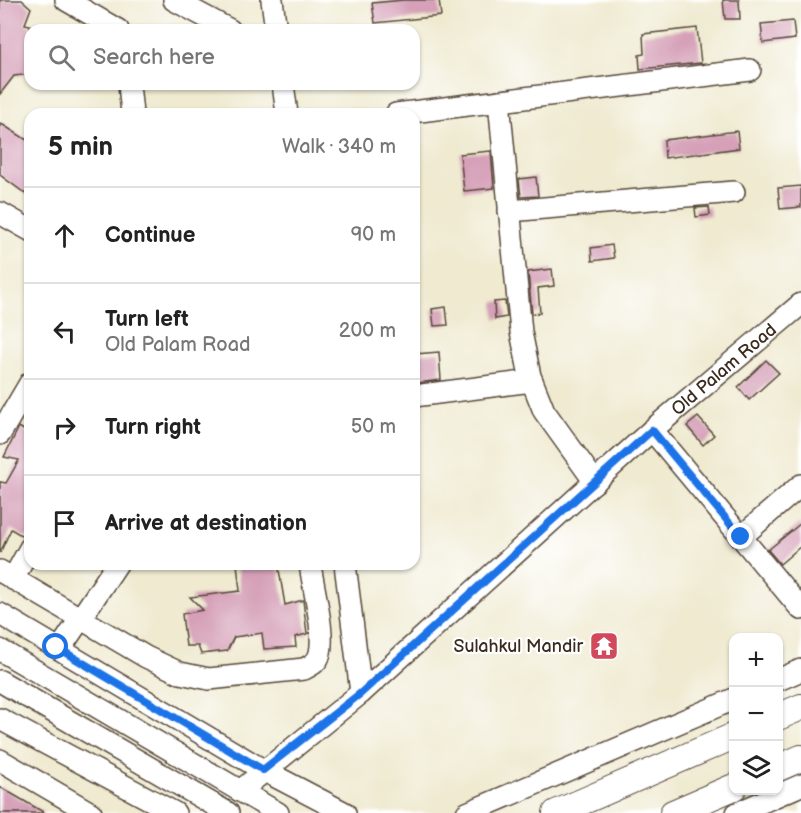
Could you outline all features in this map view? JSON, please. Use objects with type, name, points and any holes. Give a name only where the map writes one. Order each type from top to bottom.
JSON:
[{"type":"main road","points":[[783,715],[801,707]]},
{"type":"main road","points":[[556,813],[729,738]]},
{"type":"main road","points":[[783,766],[801,758]]},
{"type":"main road","points":[[673,813],[729,789]]},
{"type":"street","points":[[66,0],[108,24]]},
{"type":"street","points":[[174,0],[219,24]]},
{"type":"street","points":[[272,0],[275,24]]},
{"type":"street","points":[[420,111],[750,70]]},
{"type":"street","points":[[130,90],[131,108]]},
{"type":"street","points":[[285,90],[286,108]]},
{"type":"street","points":[[499,101],[521,332],[532,381],[544,411],[595,482]]},
{"type":"street","points":[[510,211],[734,192]]},
{"type":"street","points":[[0,213],[24,227]]},
{"type":"street","name":"Old Palam Road","points":[[240,791],[263,770],[361,693],[652,430],[801,304]]},
{"type":"street","points":[[420,395],[532,381]]},
{"type":"street","points":[[0,434],[24,393]]},
{"type":"street","points":[[652,430],[801,609]]},
{"type":"street","points":[[741,537],[801,485]]},
{"type":"street","points":[[24,555],[6,575],[146,657],[180,673],[209,680],[304,669],[314,664],[320,655],[321,641],[311,570]]},
{"type":"street","points":[[60,650],[113,570]]},
{"type":"street","points":[[346,570],[361,693]]},
{"type":"street","points":[[0,614],[263,770],[345,813]]},
{"type":"street","points":[[0,650],[278,813]]},
{"type":"street","points":[[783,678],[801,670]]},
{"type":"street","points":[[0,681],[228,813]]},
{"type":"street","points":[[467,813],[729,701]]},
{"type":"street","points":[[0,719],[175,813]]},
{"type":"street","points":[[0,760],[91,813]]},
{"type":"street","points":[[737,813],[801,785]]},
{"type":"building","points":[[0,0],[22,0],[31,8],[24,24],[24,75],[14,76],[0,94]]},
{"type":"building","points":[[439,0],[441,16],[375,23],[372,3]]},
{"type":"building","points":[[723,0],[739,0],[740,19],[725,19]]},
{"type":"building","points":[[793,21],[795,39],[763,43],[761,24]]},
{"type":"building","points":[[697,28],[701,63],[640,69],[639,55],[644,54],[643,34]]},
{"type":"building","points":[[0,123],[24,138],[24,193],[0,175]]},
{"type":"building","points":[[737,131],[739,148],[665,158],[664,140]]},
{"type":"building","points":[[491,151],[494,188],[464,191],[460,154]]},
{"type":"building","points":[[536,177],[538,196],[521,197],[519,179]]},
{"type":"building","points":[[801,186],[801,207],[780,209],[778,188]]},
{"type":"building","points":[[709,207],[710,215],[696,217],[695,208]]},
{"type":"building","points":[[612,245],[614,258],[592,261],[591,248]]},
{"type":"building","points":[[552,269],[554,286],[538,288],[540,313],[532,314],[528,272]]},
{"type":"building","points":[[505,301],[507,317],[495,319],[494,302]]},
{"type":"building","points":[[446,307],[448,325],[434,326],[432,309]]},
{"type":"building","points":[[439,352],[441,380],[420,383],[420,354]]},
{"type":"building","points":[[766,360],[779,373],[749,400],[738,387]]},
{"type":"building","points":[[698,417],[714,435],[703,445],[687,426]]},
{"type":"building","points":[[19,427],[24,430],[24,537],[11,529],[0,553],[0,482],[6,483],[19,460],[4,457]]},
{"type":"building","points":[[801,523],[801,546],[780,564],[768,550]]},
{"type":"building","points":[[238,570],[279,570],[285,605],[303,600],[307,634],[295,637],[296,647],[264,649],[262,633],[234,637],[227,651],[201,654],[198,646],[186,646],[182,614],[203,610],[190,597],[240,591]]},
{"type":"building","points":[[0,787],[45,813],[0,813]]},
{"type":"place","name":"Sulahkul Mandir","points":[[604,646]]},
{"type":"route","points":[[56,647],[263,770],[361,693],[652,430],[741,537]]}]
